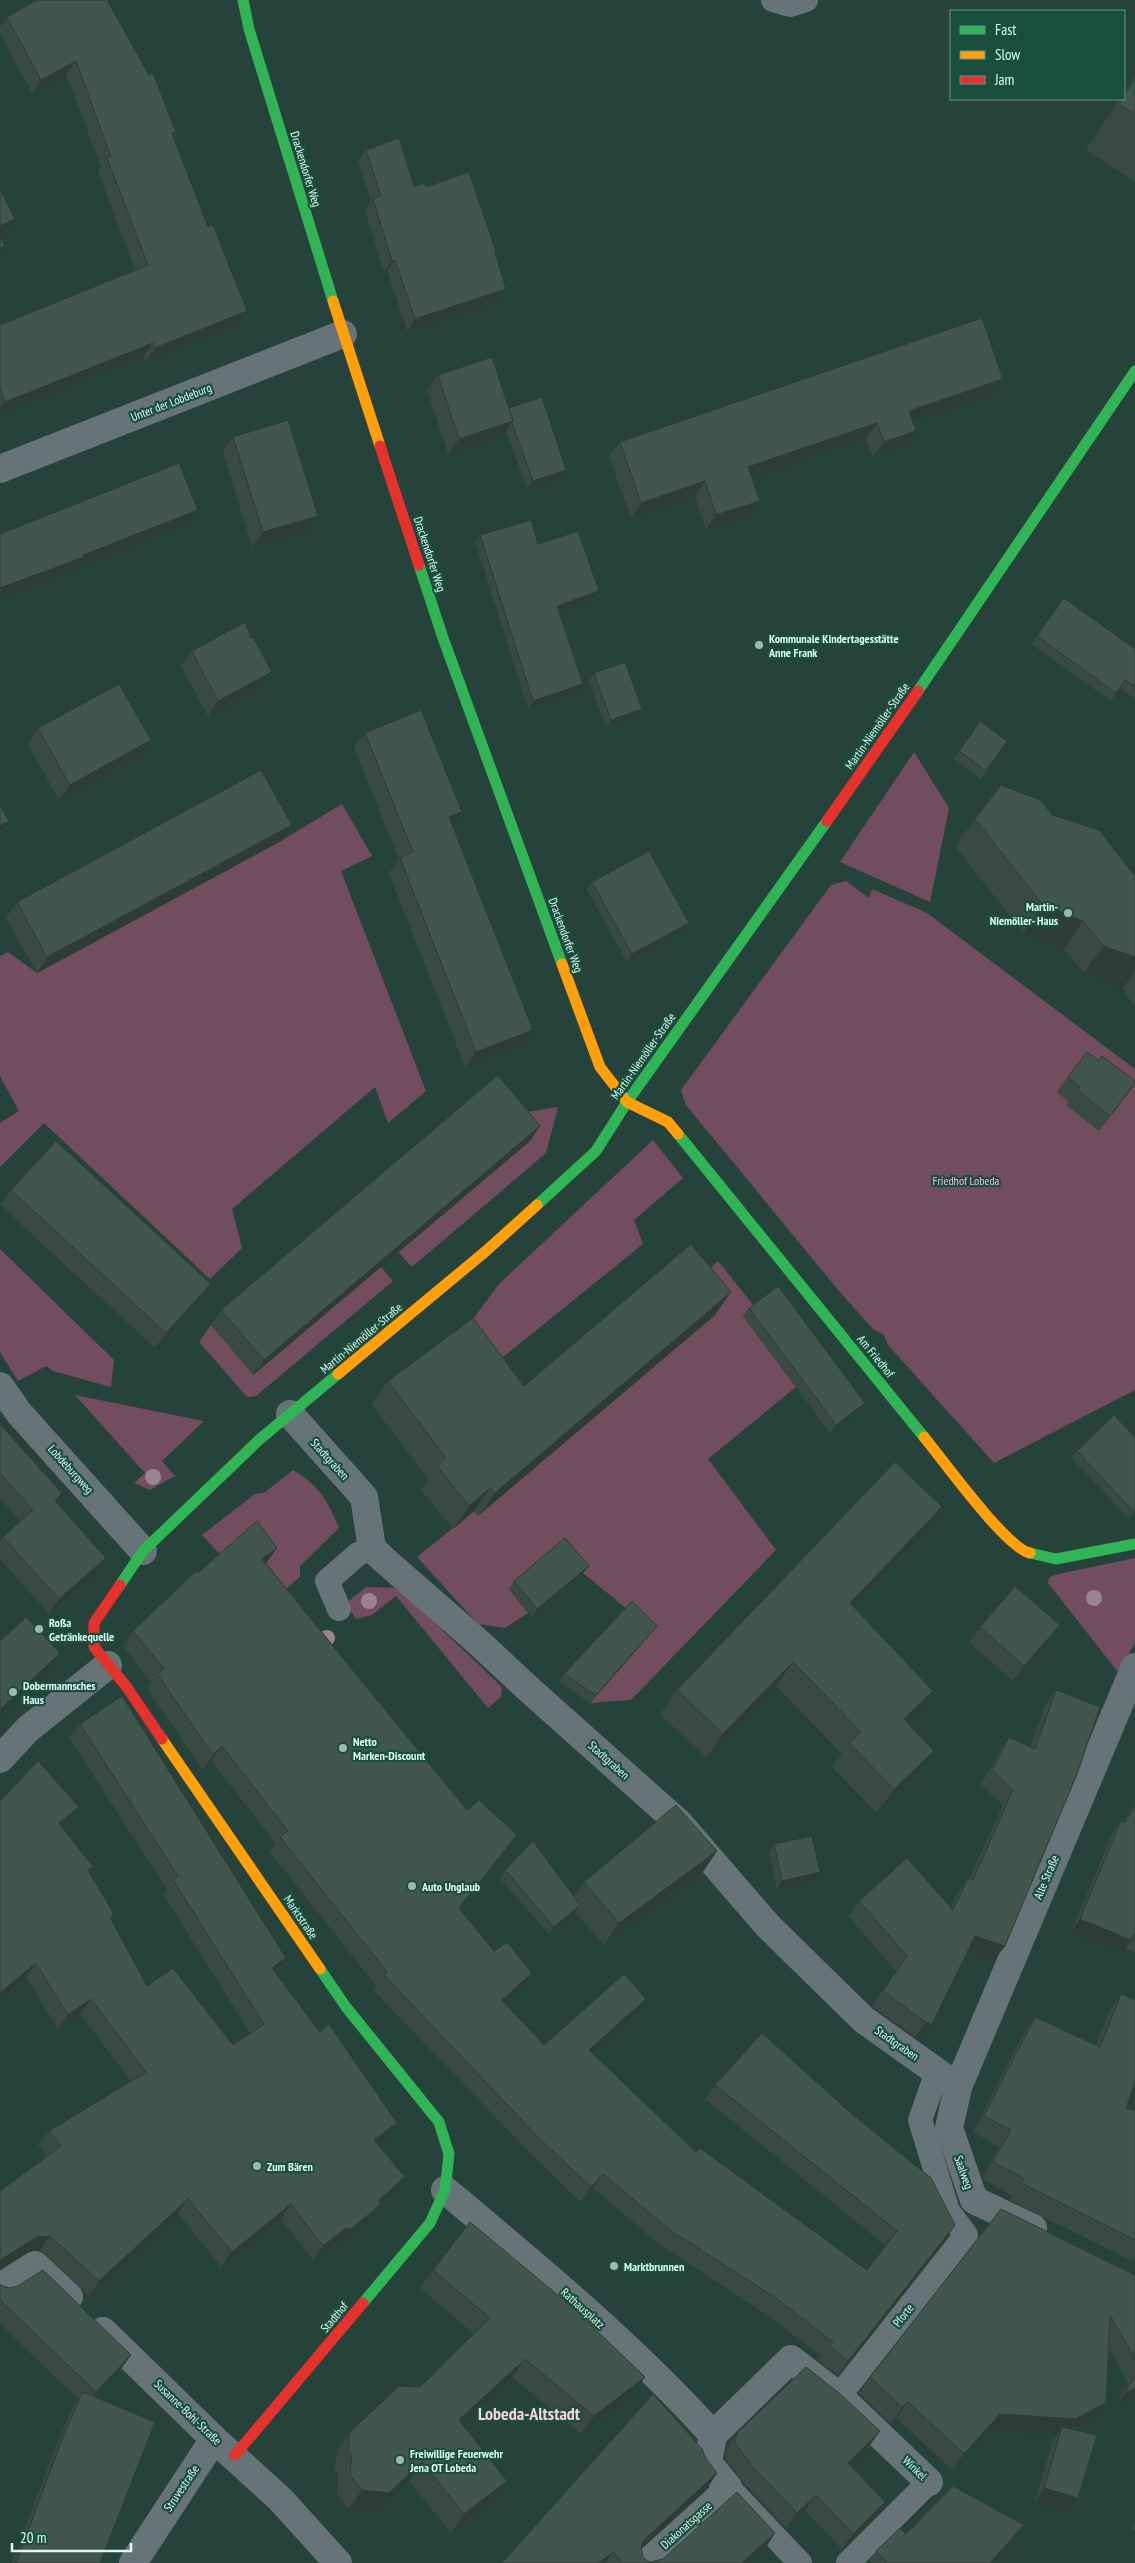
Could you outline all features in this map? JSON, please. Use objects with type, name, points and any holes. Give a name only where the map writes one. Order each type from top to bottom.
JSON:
[{"type":"street","name":"Drackendorfer Weg","points":[[243,0],[248,29],[343,334],[443,638],[600,1068],[627,1102]]},
{"type":"street","name":"Unter der Lobdeburg","points":[[0,469],[343,334]]},
{"type":"street","name":"Martin-Niemöller-Straße","points":[[108,1665],[94,1647],[94,1623],[143,1551],[190,1504],[290,1414],[486,1251],[596,1151],[627,1102],[893,728],[1135,371]]},
{"type":"street","name":"Am Friedhof","points":[[627,1102],[668,1122],[998,1529],[1024,1552],[1056,1559],[1135,1544]]},
{"type":"street","name":"Lobdeburgweg","points":[[2,1393],[143,1551]]},
{"type":"street","name":"Stadtgraben","points":[[290,1414],[364,1497],[372,1548],[679,1823],[768,1926],[864,2020],[947,2079]]},
{"type":"street","points":[[0,1759],[28,1729],[108,1665]]},
{"type":"street","name":"Marktstraße","points":[[108,1665],[126,1686],[346,2007],[439,2122],[449,2154],[445,2190]]},
{"type":"street","name":"Alte Straße","points":[[947,2079],[1135,1667]]},
{"type":"street","name":"Saalweg","points":[[947,2079],[949,2128],[974,2200],[1054,2238]]},
{"type":"street","name":"Rathausplatz","points":[[445,2190],[563,2290],[672,2389],[713,2434]]},
{"type":"street","name":"Stadthof","points":[[235,2456],[430,2223],[445,2190]]},
{"type":"street","name":"Susanne-Bohl-Straße","points":[[0,2287],[35,2265],[214,2439],[235,2456],[280,2499],[338,2563]]},
{"type":"street","points":[[728,2487],[708,2462],[713,2434],[791,2359],[839,2396]]},
{"type":"street","name":"Winkel","points":[[839,2396],[929,2482]]},
{"type":"street","name":"Struvestraße","points":[[133,2563],[214,2439]]},
{"type":"lane","points":[[774,0],[790,6],[806,0]]},
{"type":"lane","points":[[339,1609],[328,1581],[358,1554],[372,1548]]},
{"type":"lane","name":"Pforte","points":[[839,2396],[966,2235],[948,2211],[920,2120],[947,2079]]},
{"type":"lane","name":"Winkel","points":[[848,2563],[929,2482]]},
{"type":"lane","points":[[728,2487],[800,2563]]},
{"type":"lane","name":"Diakonatsgasse","points":[[644,2563],[728,2487]]},
{"type":"green space","points":[[914,752],[949,808],[930,902],[840,862]]},
{"type":"green space","points":[[342,804],[372,856],[341,871],[426,1091],[388,1123],[375,1087],[232,1209],[242,1248],[210,1279],[44,1123],[0,1167],[0,1123],[19,1111],[0,1076],[0,956],[8,952],[37,973],[281,841]]},
{"type":"green space","name":"Friedhof Lobeda","points":[[846,881],[869,898],[872,889],[927,913],[1135,1069],[1135,1390],[994,1463],[888,1345],[884,1335],[873,1329],[839,1291],[686,1105],[681,1090],[831,885]]},
{"type":"green space","points":[[558,1107],[546,1153],[412,1267],[398,1252],[508,1115]]},
{"type":"green space","points":[[653,1140],[683,1178],[634,1220],[643,1244],[482,1374],[457,1341],[499,1284]]},
{"type":"green space","points":[[0,1249],[114,1360],[111,1387],[53,1371],[46,1366],[18,1381],[0,1352]]},
{"type":"green space","points":[[718,1261],[755,1307],[743,1316],[796,1387],[708,1459],[776,1550],[631,1700],[590,1703],[651,1633],[627,1609],[583,1573],[560,1546],[509,1589],[528,1613],[505,1628],[478,1624],[417,1557],[474,1511],[690,1286]]},
{"type":"green space","points":[[381,1267],[393,1281],[256,1396],[247,1397],[199,1342],[211,1325]]},
{"type":"green space","points":[[75,1395],[204,1421],[162,1461],[175,1476],[150,1490],[134,1483],[145,1473]]},
{"type":"green space","points":[[293,1470],[310,1482],[322,1494],[339,1528],[300,1566],[300,1577],[267,1605],[202,1535],[255,1494],[264,1493]]},
{"type":"green space","points":[[1135,1558],[1135,1643],[1118,1672],[1048,1583],[1049,1578],[1054,1575]]},
{"type":"green space","points":[[366,1587],[398,1588],[502,1687],[501,1697],[488,1708],[396,1596],[372,1615],[356,1619],[346,1603]]},
{"type":"building","points":[[37,0],[107,0],[149,75],[153,73],[176,132],[172,133],[208,227],[213,225],[247,311],[155,348],[153,343],[5,402],[0,389],[0,325],[148,265],[107,158],[111,157],[76,61],[41,80],[7,17]]},
{"type":"building","points":[[1135,79],[1135,115],[1119,104],[1121,100],[1125,100],[1125,94]]},
{"type":"building","points":[[399,138],[414,186],[424,183],[426,187],[469,172],[496,252],[506,289],[415,319],[395,260],[392,261],[373,199],[381,196],[366,150]]},
{"type":"building","points":[[0,189],[15,219],[0,226]]},
{"type":"building","points":[[0,236],[5,246],[0,248]]},
{"type":"building","points":[[982,318],[1003,379],[909,411],[916,431],[884,442],[877,423],[748,467],[760,501],[716,515],[705,481],[641,503],[620,442]]},
{"type":"building","points":[[492,357],[513,421],[459,439],[438,375]]},
{"type":"building","points":[[542,397],[566,470],[533,481],[512,423],[509,408]]},
{"type":"building","points":[[288,420],[318,516],[263,532],[233,437]]},
{"type":"building","points":[[179,463],[198,510],[83,555],[84,557],[0,588],[0,534]]},
{"type":"building","points":[[531,520],[538,544],[578,531],[599,591],[557,606],[583,684],[533,701],[480,535]]},
{"type":"building","points":[[1064,598],[1135,649],[1135,687],[1125,680],[1116,693],[1037,636]]},
{"type":"building","points":[[245,622],[251,638],[253,637],[272,672],[218,701],[192,651]]},
{"type":"building","points":[[625,662],[642,709],[611,720],[594,673]]},
{"type":"building","points":[[119,684],[151,740],[70,785],[38,728]]},
{"type":"building","points":[[421,710],[462,812],[449,817],[533,1030],[476,1052],[400,858],[413,852],[365,733]]},
{"type":"building","points":[[980,721],[1007,741],[986,771],[959,751]]},
{"type":"building","points":[[261,770],[292,825],[47,957],[17,902]]},
{"type":"building","points":[[1001,785],[1041,800],[1052,815],[1099,830],[1135,876],[1135,957],[1104,946],[1083,921],[1043,905],[975,819]]},
{"type":"building","points":[[0,805],[9,821],[0,826]]},
{"type":"building","points":[[649,851],[689,923],[632,954],[592,882]]},
{"type":"building","points":[[1087,1052],[1099,1061],[1102,1056],[1135,1081],[1110,1116],[1077,1090],[1080,1087],[1068,1077]]},
{"type":"building","points":[[498,1075],[540,1126],[264,1360],[221,1310]]},
{"type":"building","points":[[56,1141],[211,1284],[166,1333],[11,1190]]},
{"type":"building","points":[[691,1244],[731,1292],[495,1493],[490,1488],[469,1506],[437,1466],[446,1458],[388,1381],[473,1318],[524,1386]]},
{"type":"building","points":[[778,1286],[865,1403],[836,1425],[749,1308]]},
{"type":"building","points":[[1114,1415],[1135,1437],[1134,1512],[1077,1451]]},
{"type":"building","points":[[0,1424],[62,1493],[55,1501],[106,1558],[59,1599],[3,1537],[33,1510],[0,1473]]},
{"type":"building","points":[[895,1462],[942,1507],[850,1603],[933,1691],[904,1719],[934,1751],[894,1789],[849,1743],[861,1732],[793,1662],[723,1734],[677,1690]]},
{"type":"building","points":[[257,1521],[277,1548],[262,1559],[467,1810],[479,1800],[517,1835],[459,1908],[494,1951],[507,1942],[532,1973],[502,2000],[544,2045],[624,1974],[646,1999],[589,2050],[696,2152],[700,2148],[867,2270],[897,2231],[715,2085],[762,2033],[853,2115],[931,2178],[955,2225],[848,2361],[829,2346],[833,2342],[777,2299],[670,2230],[603,2174],[591,2187],[538,2137],[384,1975],[387,1972],[280,1837],[288,1831],[222,1746],[213,1755],[157,1674],[164,1669],[133,1631],[196,1571],[198,1573]]},
{"type":"building","points":[[565,1538],[589,1566],[537,1609],[514,1581]]},
{"type":"building","points":[[1015,1586],[1060,1625],[1024,1666],[980,1627]]},
{"type":"building","points":[[632,1601],[657,1626],[596,1695],[564,1674]]},
{"type":"building","name":"Dobermannsches Haus","points":[[26,1617],[60,1653],[0,1710],[0,1641]]},
{"type":"building","points":[[1056,1690],[1100,1707],[1077,1774],[1005,1946],[975,1936],[932,2024],[925,2022],[883,1991],[907,1956],[859,1901],[907,1858],[953,1910],[968,1878],[973,1880],[1013,1790],[992,1770],[1009,1737],[1035,1749]]},
{"type":"building","points":[[122,1696],[286,1958],[272,1968],[320,2032],[329,2024],[397,2123],[374,2140],[405,2177],[379,2200],[380,2205],[351,2229],[346,2228],[323,2246],[291,2204],[232,2252],[188,2199],[99,2281],[50,2236],[37,2237],[0,2261],[0,2191],[61,2146],[49,2131],[146,2072],[91,1999],[68,2015],[36,1963],[0,1993],[0,1801],[38,1761],[79,1807],[59,1823],[93,1867],[88,1870],[113,1912],[111,1919],[147,1986],[173,1968],[233,2045],[264,2024],[173,1880],[178,1876],[80,1724]]},
{"type":"building","points":[[676,1805],[717,1851],[619,1923],[584,1882]]},
{"type":"building","points":[[1135,1805],[1135,1936],[1133,1935],[1131,1940],[1080,1919],[1121,1821],[1125,1823]]},
{"type":"building","points":[[812,1836],[820,1872],[782,1881],[774,1844]]},
{"type":"building","points":[[533,1841],[580,1905],[554,1927],[505,1870]]},
{"type":"building","points":[[1121,1994],[1135,2000],[1135,2083],[1126,2108],[1135,2110],[1135,2240],[1021,2183],[1024,2179],[995,2163],[994,2160],[1011,2130],[984,2116],[1035,2017],[1100,2047]]},
{"type":"building","points":[[1001,2209],[1135,2275],[1135,2359],[1110,2315],[1106,2403],[1075,2419],[1000,2414],[964,2454],[908,2402],[902,2407],[870,2377]]},
{"type":"building","points":[[470,2222],[572,2307],[645,2377],[594,2416],[525,2359],[459,2420],[507,2481],[464,2514],[422,2462],[389,2493],[362,2490],[350,2475],[352,2455],[348,2451],[350,2432],[399,2386],[420,2387],[490,2318],[433,2270]]},
{"type":"building","points":[[43,2270],[131,2355],[96,2392],[0,2300],[0,2284],[10,2288],[18,2286]]},
{"type":"building","points":[[806,2367],[839,2393],[880,2431],[848,2463],[885,2502],[853,2534],[816,2495],[797,2513],[753,2467],[735,2443],[737,2433]]},
{"type":"building","points":[[1135,2375],[1135,2388],[1125,2393]]},
{"type":"building","points":[[83,2392],[155,2422],[100,2563],[16,2563],[64,2434]]},
{"type":"building","points":[[653,2394],[702,2449],[706,2459],[717,2473],[645,2539],[641,2545],[643,2558],[650,2562],[663,2559],[737,2492],[775,2533],[742,2563],[623,2563],[613,2552],[599,2563],[502,2563]]},
{"type":"building","points":[[1062,2427],[1097,2435],[1078,2498],[1044,2488]]},
{"type":"building","points":[[953,2486],[1024,2525],[990,2563],[888,2563],[876,2551],[900,2528],[906,2534]]},
{"type":"traffic: fast","points":[[243,0],[249,29],[333,301]]},
{"type":"traffic: fast","points":[[918,691],[1135,371]]},
{"type":"traffic: fast","points":[[419,565],[443,638],[562,964]]},
{"type":"traffic: fast","points":[[537,1205],[596,1151],[627,1102],[827,821]]},
{"type":"traffic: fast","points":[[678,1134],[924,1437]]},
{"type":"traffic: fast","points":[[120,1585],[143,1551],[260,1439],[338,1374]]},
{"type":"traffic: fast","points":[[1030,1553],[1056,1559],[1135,1544]]},
{"type":"traffic: fast","points":[[320,1969],[346,2007],[439,2122],[449,2154],[445,2190],[430,2223],[363,2303]]},
{"type":"traffic: slow","points":[[333,301],[380,446]]},
{"type":"traffic: slow","points":[[562,964],[600,1067],[627,1102],[668,1122],[678,1134]]},
{"type":"traffic: slow","points":[[338,1374],[486,1251],[537,1205]]},
{"type":"traffic: slow","points":[[924,1437],[991,1520],[1019,1548],[1030,1553]]},
{"type":"traffic: slow","points":[[162,1739],[320,1969]]},
{"type":"traffic: jam","points":[[380,446],[419,565]]},
{"type":"traffic: jam","points":[[827,821],[918,691]]},
{"type":"traffic: jam","points":[[120,1585],[94,1623],[94,1647],[126,1686],[162,1739]]},
{"type":"traffic: jam","points":[[235,2455],[363,2303]]},
{"type":"place","name":"Kommunale Kindertagesstätte Anne Frank","points":[[759,645]]},
{"type":"place","name":"Martin- Niemöller- Haus","points":[[1068,913]]},
{"type":"place","name":"Roßa Getränkequelle","points":[[39,1629]]},
{"type":"place","name":"Dobermannsches Haus","points":[[13,1692]]},
{"type":"place","name":"Netto Marken-Discount","points":[[343,1748]]},
{"type":"place","name":"Auto Unglaub","points":[[412,1886]]},
{"type":"place","name":"Zum Bären","points":[[257,2166]]},
{"type":"place","name":"Marktbrunnen","points":[[614,2266]]},
{"type":"place","name":"Freiwillige Feuerwehr Jena OT Lobeda","points":[[400,2460]]},
{"type":"district","name":"Lobeda-Altstadt","points":[[529,2413]]}]
